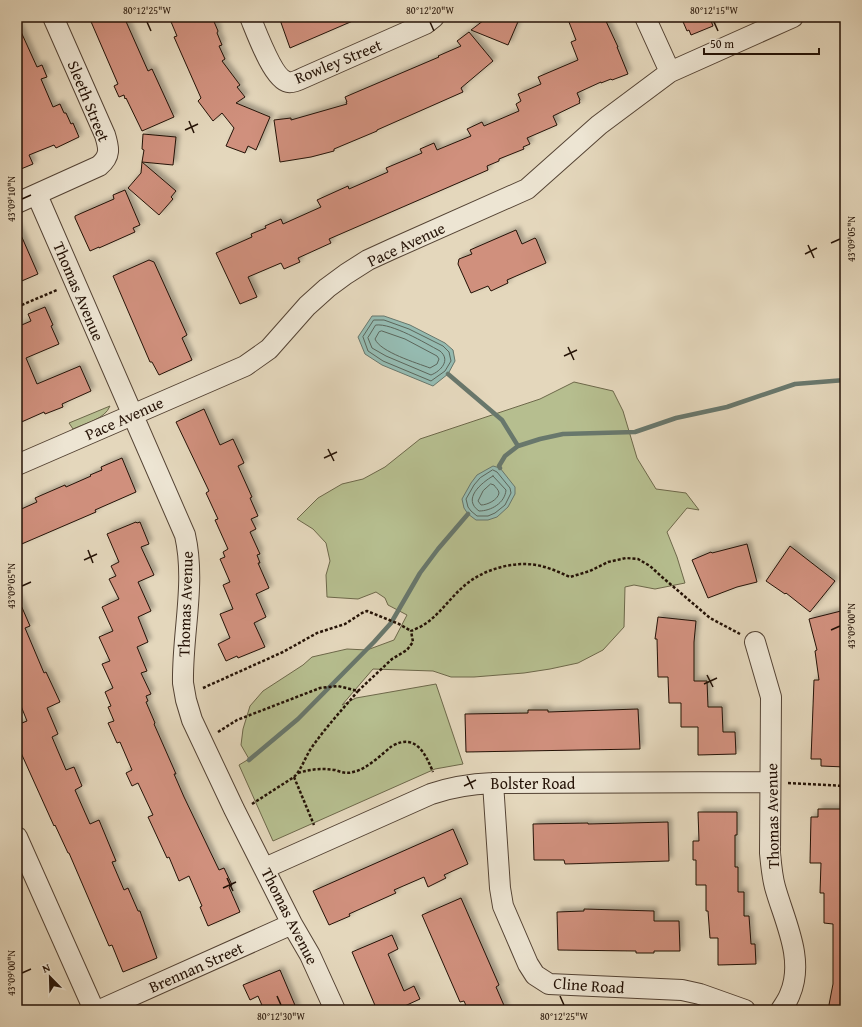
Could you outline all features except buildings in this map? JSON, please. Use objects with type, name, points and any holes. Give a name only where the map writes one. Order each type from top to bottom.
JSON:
[{"type":"street","name":"Sleeth Street","points":[[17,203],[99,166],[105,160],[108,153],[108,144],[105,135],[53,17]]},
{"type":"street","name":"Rowley Street","points":[[250,17],[272,67],[281,78],[287,82],[303,78],[425,24],[434,17]]},
{"type":"street","points":[[645,17],[670,72]]},
{"type":"street","name":"Pace Avenue","points":[[17,465],[245,366],[269,349],[307,306],[327,288],[368,260],[527,189],[599,125],[670,72],[793,17]]},
{"type":"street","name":"Thomas Avenue","points":[[37,195],[132,414],[182,524],[188,549],[190,575],[183,672],[186,700],[192,720],[234,809],[292,924],[313,961],[335,1010]]},
{"type":"street","name":"Thomas Avenue","points":[[755,642],[771,697],[770,853],[772,870],[775,886],[794,948],[796,963],[790,994],[781,1010]]},
{"type":"street","name":"Bolster Road","points":[[265,868],[431,794],[473,784],[770,782]]},
{"type":"street","name":"Cline Road","points":[[493,783],[500,888],[503,906],[528,964],[535,975],[549,984],[682,990],[700,994],[745,1010]]},
{"type":"street","points":[[17,837],[94,1010]]},
{"type":"street","name":"Brennan Street","points":[[100,1010],[292,924]]},
{"type":"path","points":[[17,307],[57,290]]},
{"type":"path","points":[[411,631],[438,614],[464,585],[479,575],[495,568],[517,565],[534,565],[552,569],[570,577],[590,571],[608,562],[626,558],[638,559],[650,566],[710,618],[755,642]]},
{"type":"path","points":[[203,688],[283,652],[317,633],[345,624],[367,611],[399,624],[411,631]]},
{"type":"path","points":[[252,804],[298,773],[311,748],[327,726],[358,691],[392,659],[407,650],[412,642],[411,631]]},
{"type":"path","points":[[218,732],[237,720],[320,688],[338,686],[358,691]]},
{"type":"path","points":[[298,773],[310,769],[320,768],[345,773],[353,772],[362,769],[397,743],[405,742],[412,743],[423,751],[434,772]]},
{"type":"path","points":[[294,777],[314,825]]},
{"type":"path","points":[[770,782],[845,786]]},
{"type":"green space","points":[[574,382],[613,391],[623,411],[637,458],[656,489],[686,493],[699,510],[687,508],[667,532],[685,583],[655,589],[634,585],[625,587],[624,627],[603,650],[578,663],[524,673],[474,677],[451,677],[433,671],[373,669],[342,705],[356,698],[436,684],[463,764],[435,769],[273,841],[239,765],[249,759],[241,745],[243,729],[250,706],[263,691],[303,665],[312,657],[347,649],[367,650],[394,640],[407,615],[388,605],[385,598],[376,592],[358,599],[327,597],[326,575],[330,561],[326,543],[313,529],[297,519],[318,498],[342,484],[363,479],[385,467],[420,439],[540,399]]},
{"type":"green space","points":[[110,406],[104,414],[89,423],[73,429],[69,423]]},
{"type":"water","points":[[372,316],[384,316],[410,325],[445,343],[453,350],[455,361],[448,374],[433,386],[382,365],[365,354],[358,337]]},
{"type":"water","points":[[493,466],[500,468],[515,487],[515,494],[508,507],[497,517],[488,520],[476,520],[468,514],[464,508],[462,499],[477,475]]},
{"type":"waterway","points":[[448,374],[502,420],[518,446]]},
{"type":"waterway","points":[[500,468],[499,466],[505,456],[518,446],[540,439],[563,434],[635,432],[676,418],[727,407],[795,384],[845,380]]},
{"type":"waterway","points":[[249,760],[298,719],[391,623],[420,573],[468,514]]}]
